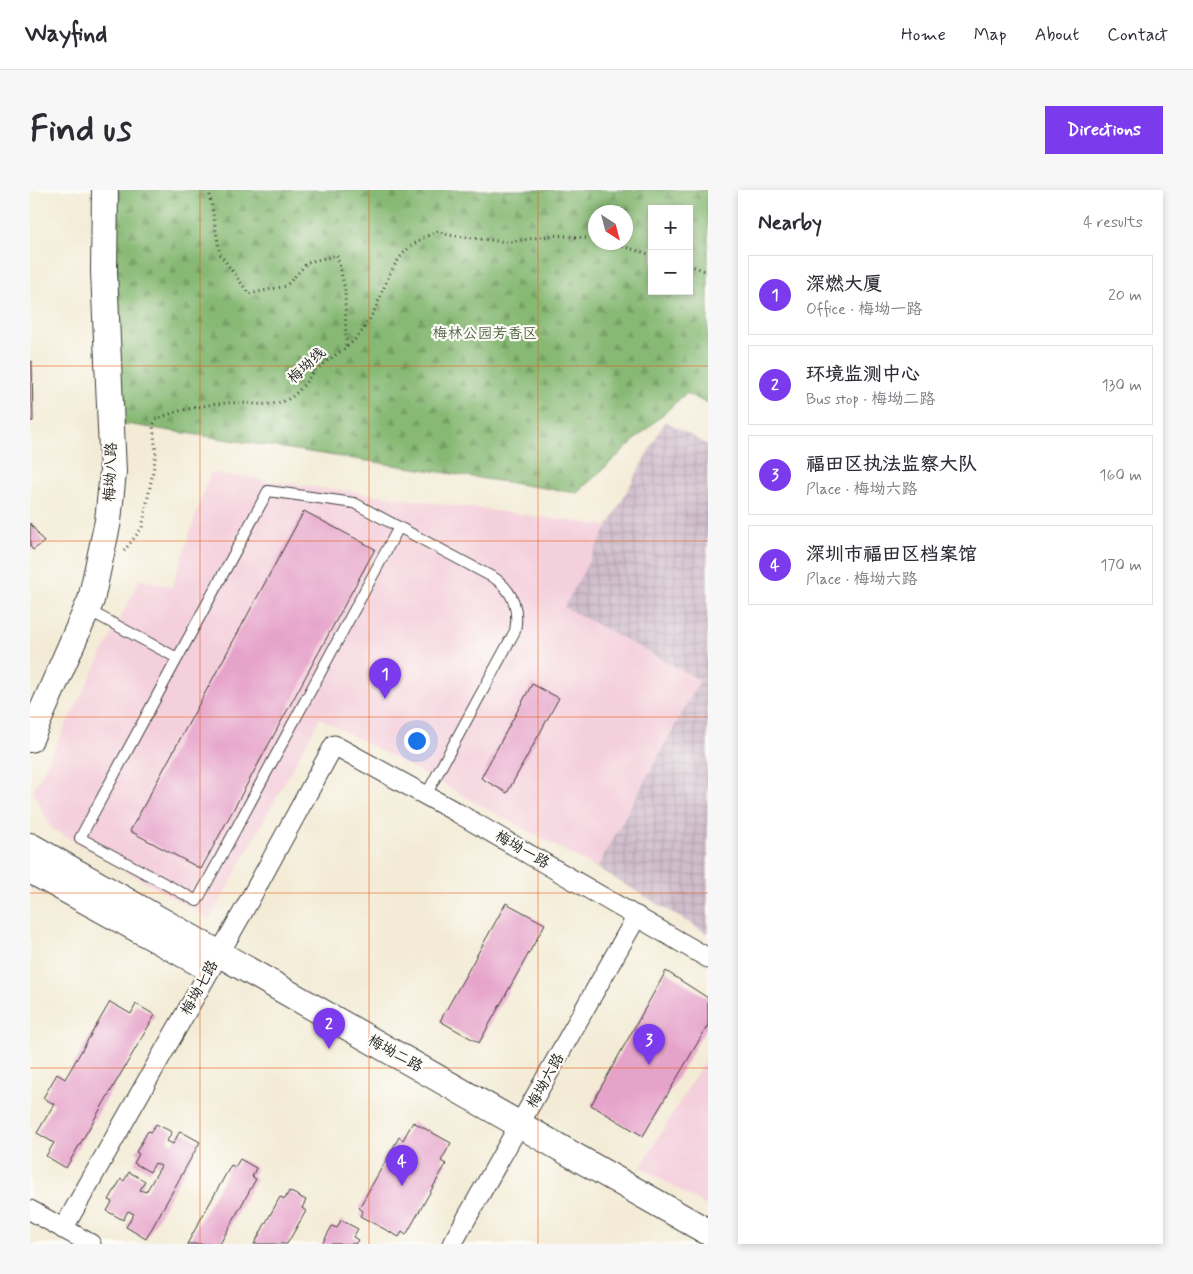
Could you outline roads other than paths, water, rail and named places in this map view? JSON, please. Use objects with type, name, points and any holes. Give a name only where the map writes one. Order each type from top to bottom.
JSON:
[{"type":"street","name":"梅坳八路","points":[[30,739],[87,610],[108,521],[113,472],[104,272],[105,190]]},
{"type":"street","name":"梅坳一路","points":[[334,745],[426,795],[708,958]]},
{"type":"street","name":"梅坳七路","points":[[63,1229],[215,962],[334,745]]},
{"type":"street","name":"梅坳二路","points":[[30,846],[215,962],[516,1133],[697,1244]]},
{"type":"street","name":"梅坳二路","points":[[30,870],[215,962]]},
{"type":"street","name":"梅坳六路","points":[[452,1244],[638,916]]},
{"type":"street","name":"梅坳二路","points":[[516,1133],[708,1232]]},
{"type":"street","points":[[30,1210],[91,1244]]},
{"type":"lane","points":[[399,527],[196,901],[80,838],[268,491],[354,503],[399,527],[496,579],[510,593],[517,611],[515,631],[426,795]]},
{"type":"lane","points":[[87,610],[177,658]]},
{"type":"place","name":"深燃大厦","points":[[385,699]]},
{"type":"place","name":"环境监测中心","points":[[329,1049]]},
{"type":"place","name":"福田区执法监察大队","points":[[649,1065]]},
{"type":"place","name":"深圳市福田区档案馆","points":[[402,1186]]},
{"type":"park label","name":"梅林公园芳香区","points":[[485,334]]}]
